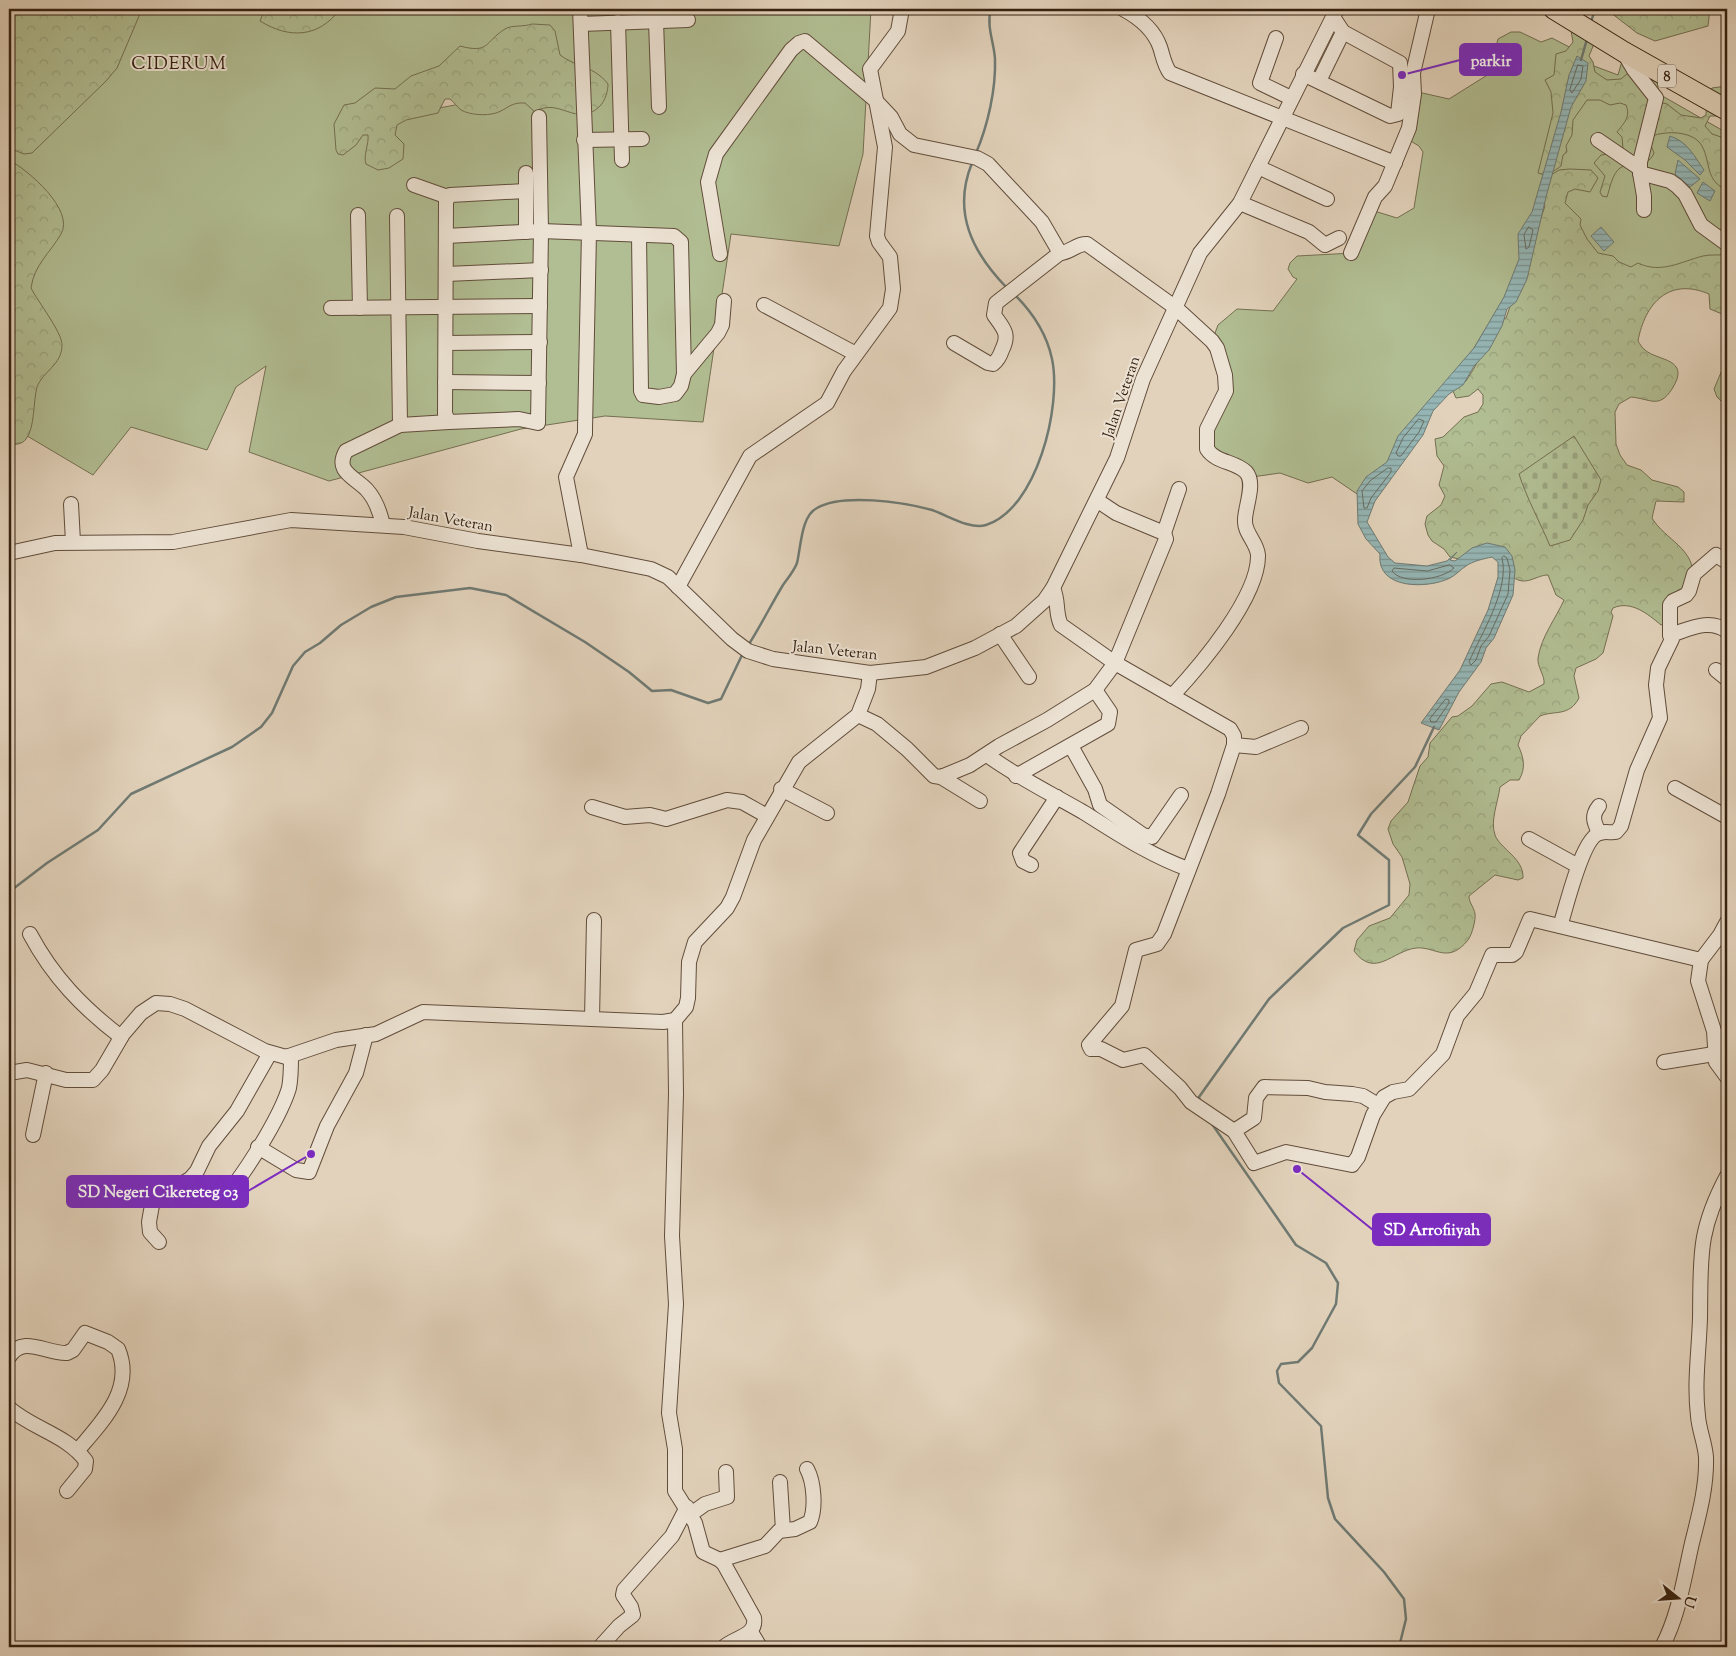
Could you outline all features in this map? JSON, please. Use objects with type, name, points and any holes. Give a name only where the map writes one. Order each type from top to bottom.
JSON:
[{"type":"highway","name":"8","points":[[1555,9],[1616,47],[1727,110]]},
{"type":"street","points":[[580,9],[589,232],[585,434],[566,477],[580,555]]},
{"type":"street","points":[[678,587],[750,456],[827,403],[856,354],[890,308],[893,299],[890,257],[877,236],[885,147],[870,69],[898,31],[902,9]]},
{"type":"street","points":[[1123,9],[1146,26],[1159,44],[1165,66],[1170,73],[1282,116],[1395,163]]},
{"type":"street","points":[[1351,253],[1375,197],[1385,186],[1409,128],[1414,94],[1413,73],[1428,9]]},
{"type":"street","points":[[1303,74],[1390,116],[1398,114],[1401,87],[1400,63],[1343,32],[1335,13]]},
{"type":"street","name":"Jalan Veteran","points":[[9,553],[42,545],[73,542],[165,543],[297,520],[404,527],[478,541],[580,555],[651,569],[662,573],[732,639],[748,651],[773,659],[870,673],[926,667],[975,648],[1016,626],[1031,614],[1053,588],[1098,501],[1117,458],[1144,379],[1204,246],[1240,202],[1335,13]]},
{"type":"street","points":[[581,24],[688,20]]},
{"type":"street","points":[[656,21],[659,107]]},
{"type":"street","points":[[618,22],[622,160]]},
{"type":"street","points":[[1319,81],[1343,32]]},
{"type":"street","points":[[1276,38],[1260,82],[1291,98]]},
{"type":"street","points":[[720,254],[708,182],[716,154],[791,50],[799,43],[805,42],[810,44],[875,100],[891,117],[906,141],[914,145],[977,158],[988,164],[1042,222],[1060,253]]},
{"type":"street","points":[[1616,47],[1656,98],[1639,170],[1644,210]]},
{"type":"street","points":[[378,525],[372,509],[374,502],[368,492],[344,472],[342,461],[344,454],[353,446],[374,439],[400,425],[519,419],[538,423],[541,231],[540,117]]},
{"type":"street","points":[[584,140],[642,139]]},
{"type":"street","points":[[1598,140],[1639,170],[1670,181],[1677,186],[1685,194],[1701,225],[1727,244]]},
{"type":"street","points":[[1258,167],[1328,199]]},
{"type":"street","points":[[526,173],[526,232]]},
{"type":"street","points":[[414,185],[448,197],[525,191]]},
{"type":"street","points":[[448,197],[445,414],[449,422]]},
{"type":"street","points":[[1240,202],[1309,232],[1325,245],[1339,238]]},
{"type":"street","points":[[358,215],[360,308]]},
{"type":"street","points":[[396,216],[400,425]]},
{"type":"street","points":[[446,236],[541,231],[674,236],[681,242],[684,374],[679,391],[670,396],[646,396],[641,391],[640,235]]},
{"type":"street","points":[[954,343],[993,364],[997,360],[1008,337],[1007,332],[994,316],[996,303],[1060,253],[1066,253],[1082,244],[1087,244],[1176,308],[1212,341],[1222,360],[1226,391],[1207,429],[1207,449],[1215,457],[1246,472],[1249,480],[1244,522],[1248,533],[1256,543],[1258,555],[1256,575],[1245,598],[1201,665],[1172,696]]},
{"type":"street","points":[[446,274],[540,270]]},
{"type":"street","points":[[684,374],[718,333],[722,325],[724,301]]},
{"type":"street","points":[[764,305],[856,354]]},
{"type":"street","points":[[331,308],[540,306]]},
{"type":"street","points":[[446,344],[540,342]]},
{"type":"street","points":[[446,382],[539,383]]},
{"type":"street","points":[[942,777],[970,766],[1095,690],[1115,663],[1164,547],[1164,533],[1179,489]]},
{"type":"street","points":[[1098,501],[1116,513],[1164,533]]},
{"type":"street","points":[[71,504],[73,542]]},
{"type":"street","points":[[1560,926],[1578,866],[1594,837],[1599,833],[1613,833],[1620,829],[1637,770],[1658,724],[1660,718],[1656,685],[1658,668],[1670,647],[1672,639],[1670,635],[1670,605],[1690,591],[1694,574],[1716,555],[1727,562]]},
{"type":"street","points":[[1053,588],[1057,596],[1057,615],[1061,625],[1115,663],[1230,729],[1234,736],[1234,745],[1218,794],[1164,934],[1157,944],[1136,950],[1122,1006],[1089,1045],[1091,1049],[1101,1050],[1123,1060],[1144,1056],[1180,1088],[1191,1102],[1234,1131],[1254,1163],[1286,1152],[1352,1165],[1358,1157],[1378,1105],[1388,1094],[1408,1090],[1443,1054],[1457,1016],[1476,993],[1492,955],[1512,955],[1516,952],[1530,919],[1701,960]]},
{"type":"street","points":[[1670,635],[1707,624],[1720,626],[1727,631]]},
{"type":"street","points":[[1000,634],[1029,677]]},
{"type":"street","points":[[1716,670],[1727,679]]},
{"type":"street","points":[[724,1647],[751,1632],[755,1624],[752,1610],[720,1560],[702,1552],[689,1510],[678,1497],[674,1484],[676,1449],[668,1403],[676,1304],[672,1236],[675,1185],[675,1020],[686,1007],[689,962],[695,942],[727,908],[733,897],[754,840],[781,789],[798,762],[858,715],[868,689],[870,673]]},
{"type":"street","points":[[1016,776],[1104,728],[1110,720],[1110,712],[1095,690]]},
{"type":"street","points":[[858,715],[877,724],[907,749],[934,776],[942,777],[980,801]]},
{"type":"street","points":[[1234,745],[1256,747],[1301,728]]},
{"type":"street","points":[[1071,746],[1095,789],[1100,804],[1144,835],[1152,836],[1155,833],[1181,796]]},
{"type":"street","points":[[987,755],[1016,776],[1057,798],[1154,856],[1188,869]]},
{"type":"street","points":[[1675,788],[1727,817]]},
{"type":"street","points":[[781,789],[827,812]]},
{"type":"street","points":[[1031,865],[1022,861],[1020,853],[1057,798]]},
{"type":"street","points":[[592,807],[625,818],[650,815],[666,819],[721,802],[734,800],[767,816]]},
{"type":"street","points":[[1599,806],[1594,817],[1599,833]]},
{"type":"street","points":[[1529,840],[1578,866]]},
{"type":"street","points":[[592,1019],[594,920]]},
{"type":"street","points":[[1727,922],[1720,935],[1701,960],[1698,981],[1714,1031],[1716,1062],[1727,1076]]},
{"type":"street","points":[[30,934],[42,956],[81,1005],[121,1037]]},
{"type":"street","points":[[9,1072],[27,1070],[74,1082],[93,1080],[102,1070],[121,1037],[150,1006],[163,1003],[199,1016],[270,1053],[291,1057],[336,1040],[382,1031],[402,1020],[423,1012],[663,1022],[675,1020]]},
{"type":"street","points":[[258,1147],[296,1170],[309,1172],[327,1126],[356,1073],[366,1035]]},
{"type":"street","points":[[159,1242],[150,1232],[149,1222],[152,1205],[163,1194],[190,1179],[209,1146],[237,1111],[270,1053]]},
{"type":"street","points":[[1664,1062],[1714,1054]]},
{"type":"street","points":[[234,1184],[258,1147],[286,1096],[290,1086],[291,1057]]},
{"type":"street","points":[[33,1135],[46,1074]]},
{"type":"street","points":[[1234,1131],[1254,1118],[1256,1098],[1264,1087],[1308,1088],[1331,1093],[1352,1094],[1364,1096],[1378,1105]]},
{"type":"street","points":[[1662,1647],[1673,1627],[1702,1504],[1706,1459],[1699,1425],[1696,1382],[1700,1317],[1700,1260],[1706,1223],[1714,1200],[1727,1176]]},
{"type":"street","points":[[9,1357],[15,1348],[23,1345],[67,1353],[73,1350],[85,1333],[108,1342],[118,1349],[122,1358],[123,1370],[117,1401],[109,1414],[78,1450]]},
{"type":"street","points":[[9,1408],[17,1415],[78,1450],[87,1464],[67,1491]]},
{"type":"street","points":[[720,1560],[765,1546],[776,1533],[782,1530],[806,1525],[812,1518],[812,1482],[807,1469]]},
{"type":"street","points":[[600,1647],[619,1626],[633,1615],[631,1607],[624,1599],[624,1590],[633,1576],[672,1536],[689,1510],[727,1497],[726,1472]]},
{"type":"street","points":[[780,1482],[782,1530]]},
{"type":"street","points":[[751,1632],[760,1647]]},
{"type":"green space","points":[[9,9],[142,9],[117,68],[32,153],[24,154],[9,148]]},
{"type":"green space","points":[[124,9],[871,9],[863,154],[839,246],[731,234],[703,422],[605,416],[521,429],[329,481],[249,452],[266,366],[236,387],[207,450],[131,427],[93,475],[12,427],[9,132]],"holes":[[[533,50],[528,91],[413,113]]]},
{"type":"green space","points":[[265,9],[340,9],[323,26],[303,33],[293,33],[271,27],[260,21]]},
{"type":"green space","points":[[1606,9],[1710,9],[1708,26],[1655,41],[1637,33]]},
{"type":"green space","points":[[532,24],[550,25],[555,31],[560,55],[591,70],[608,84],[606,96],[600,106],[592,112],[576,114],[552,108],[544,108],[535,112],[525,103],[520,103],[496,113],[478,114],[461,110],[450,99],[445,99],[438,113],[406,120],[397,125],[395,135],[404,144],[403,159],[389,168],[378,170],[366,164],[368,135],[363,135],[356,145],[343,155],[338,154],[334,124],[344,105],[355,103],[375,88],[395,89],[411,76],[439,66],[460,46],[482,48],[508,28]]},
{"type":"green space","points":[[1570,25],[1596,39],[1589,56],[1593,62],[1595,72],[1607,80],[1621,79],[1628,73],[1655,101],[1667,104],[1681,115],[1701,118],[1706,115],[1707,97],[1712,88],[1727,86],[1727,116],[1710,116],[1705,126],[1712,134],[1727,139],[1727,190],[1715,182],[1712,177],[1705,152],[1698,141],[1686,134],[1664,133],[1652,136],[1650,143],[1654,153],[1651,158],[1643,164],[1620,168],[1613,177],[1607,197],[1602,196],[1600,192],[1605,176],[1594,163],[1601,155],[1619,153],[1623,149],[1622,137],[1617,132],[1626,120],[1628,113],[1626,105],[1620,103],[1610,105],[1600,100],[1587,100],[1573,120],[1572,135],[1566,146],[1567,152],[1563,155],[1561,166],[1547,174],[1538,173],[1553,113],[1551,92],[1545,80],[1554,75],[1556,54],[1566,51],[1573,42]]},
{"type":"green space","points":[[1511,32],[1520,32],[1541,42],[1552,38],[1573,49],[1562,112],[1520,259],[1505,297],[1474,348],[1388,463],[1360,496],[1332,477],[1308,483],[1280,473],[1252,477],[1208,449],[1212,419],[1227,392],[1215,333],[1218,325],[1237,309],[1273,311],[1297,279],[1293,277],[1288,269],[1290,263],[1297,256],[1353,253],[1371,210],[1397,218],[1414,208],[1423,152],[1419,146],[1409,140],[1418,92],[1449,99],[1489,74],[1498,39]]},
{"type":"green space","points":[[1622,61],[1657,81],[1659,94],[1727,133],[1727,259],[1651,278],[1581,248],[1555,187],[1552,172],[1586,63],[1618,75]]},
{"type":"green space","points":[[9,160],[27,172],[47,192],[56,203],[64,224],[57,241],[35,273],[31,288],[61,339],[61,352],[56,363],[43,377],[37,387],[29,434],[23,442],[9,445]]},
{"type":"green space","points":[[1559,170],[1591,170],[1598,178],[1590,192],[1575,189],[1568,192],[1565,203],[1581,219],[1580,225],[1587,239],[1598,253],[1613,256],[1619,262],[1631,267],[1638,263],[1646,266],[1663,267],[1706,255],[1727,254],[1727,316],[1710,309],[1709,294],[1682,289],[1671,291],[1661,297],[1646,315],[1638,341],[1650,354],[1675,366],[1678,371],[1677,379],[1672,389],[1663,399],[1654,401],[1631,397],[1619,404],[1615,412],[1616,444],[1620,455],[1627,465],[1641,470],[1652,480],[1678,487],[1684,492],[1684,502],[1656,501],[1652,518],[1689,559],[1693,578],[1678,592],[1670,621],[1661,625],[1639,609],[1626,606],[1613,608],[1611,612],[1613,616],[1603,653],[1596,659],[1576,668],[1574,676],[1579,698],[1575,704],[1561,712],[1540,716],[1521,736],[1518,745],[1523,759],[1523,771],[1519,780],[1510,780],[1500,787],[1493,824],[1498,840],[1520,865],[1523,878],[1518,880],[1495,875],[1469,896],[1475,914],[1471,935],[1454,952],[1442,953],[1416,948],[1407,950],[1384,961],[1369,963],[1354,951],[1357,940],[1369,926],[1390,918],[1409,895],[1410,884],[1402,857],[1393,844],[1388,829],[1391,821],[1408,802],[1420,766],[1428,757],[1430,743],[1452,717],[1458,716],[1472,706],[1491,684],[1502,682],[1529,692],[1544,684],[1538,658],[1545,635],[1564,600],[1556,595],[1548,575],[1527,581],[1518,580],[1513,577],[1502,550],[1459,559],[1450,557],[1444,549],[1432,541],[1425,524],[1427,516],[1441,505],[1445,496],[1439,485],[1444,466],[1437,456],[1435,439],[1443,437],[1464,417],[1478,412],[1483,404],[1483,395],[1478,389],[1469,396],[1456,398],[1453,391],[1466,381],[1501,320],[1506,318],[1545,206],[1542,197],[1548,177]]},
{"type":"green space","points":[[1727,366],[1727,407],[1717,397],[1714,389],[1722,370]]},
{"type":"green space","points":[[1574,436],[1601,480],[1598,491],[1588,505],[1583,520],[1570,540],[1550,546],[1519,474]]},
{"type":"water","points":[[1577,56],[1588,63],[1586,81],[1571,107],[1546,197],[1527,279],[1516,302],[1507,309],[1502,326],[1489,350],[1474,366],[1463,385],[1449,394],[1433,411],[1423,435],[1375,501],[1367,522],[1388,557],[1395,563],[1427,566],[1447,561],[1457,552],[1450,560],[1455,561],[1472,548],[1487,543],[1505,547],[1512,556],[1515,570],[1513,595],[1494,638],[1486,648],[1481,662],[1459,692],[1439,730],[1421,723],[1460,670],[1488,610],[1498,577],[1498,562],[1492,557],[1478,560],[1441,582],[1417,585],[1405,584],[1395,580],[1386,574],[1381,566],[1380,554],[1366,539],[1358,524],[1357,491],[1366,477],[1387,462],[1398,436],[1474,348],[1504,297],[1519,259],[1518,234],[1532,212],[1561,112],[1569,75]]},
{"type":"water","points":[[1670,136],[1682,142],[1690,150],[1704,170],[1700,175],[1685,160],[1667,147]]},
{"type":"water","points":[[1678,160],[1700,179],[1690,187],[1675,174]]},
{"type":"water","points":[[1703,182],[1715,191],[1710,201],[1697,193]]},
{"type":"water","points":[[1601,227],[1614,242],[1604,251],[1591,236]]},
{"type":"waterway","points":[[976,153],[988,119],[993,95],[995,59],[989,22],[991,9]]},
{"type":"waterway","points":[[1591,22],[1595,9]]},
{"type":"waterway","points":[[1581,60],[1587,39]]},
{"type":"waterway","points":[[972,163],[966,181],[964,198],[965,215],[969,230],[975,246],[984,260],[1007,288]]},
{"type":"waterway","points":[[749,644],[796,566],[802,533],[808,518],[817,508],[828,503],[841,501],[873,500],[932,510],[966,524],[980,526],[986,525],[1004,515],[1019,499],[1032,478],[1042,454],[1049,428],[1054,379],[1050,350],[1043,333],[1033,316],[1015,295]]},
{"type":"waterway","points":[[9,892],[47,863],[98,830],[131,794],[232,747],[261,727],[272,713],[293,666],[305,652],[320,643],[341,625],[371,607],[396,597],[470,588],[506,595],[585,642],[629,672],[652,691],[671,690],[708,703],[721,699],[743,653]]},
{"type":"waterway","points":[[1200,1101],[1199,1097],[1269,999],[1343,928],[1389,905],[1389,860],[1358,835],[1371,814],[1415,767],[1434,727]]},
{"type":"waterway","points":[[1212,1124],[1296,1245],[1326,1263],[1338,1283],[1336,1304],[1312,1348],[1298,1362],[1281,1364],[1277,1371],[1279,1383],[1321,1426],[1328,1498],[1335,1519],[1384,1572],[1404,1599],[1406,1619],[1399,1647]]},
{"type":"place","name":"parkir","points":[[1402,75]]},
{"type":"place","name":"SD Negeri Cikereteg 03","points":[[311,1154]]},
{"type":"place","name":"SD Arrofiiyah","points":[[1297,1169]]},
{"type":"district","name":"CIDERUM","points":[[179,63]]}]
